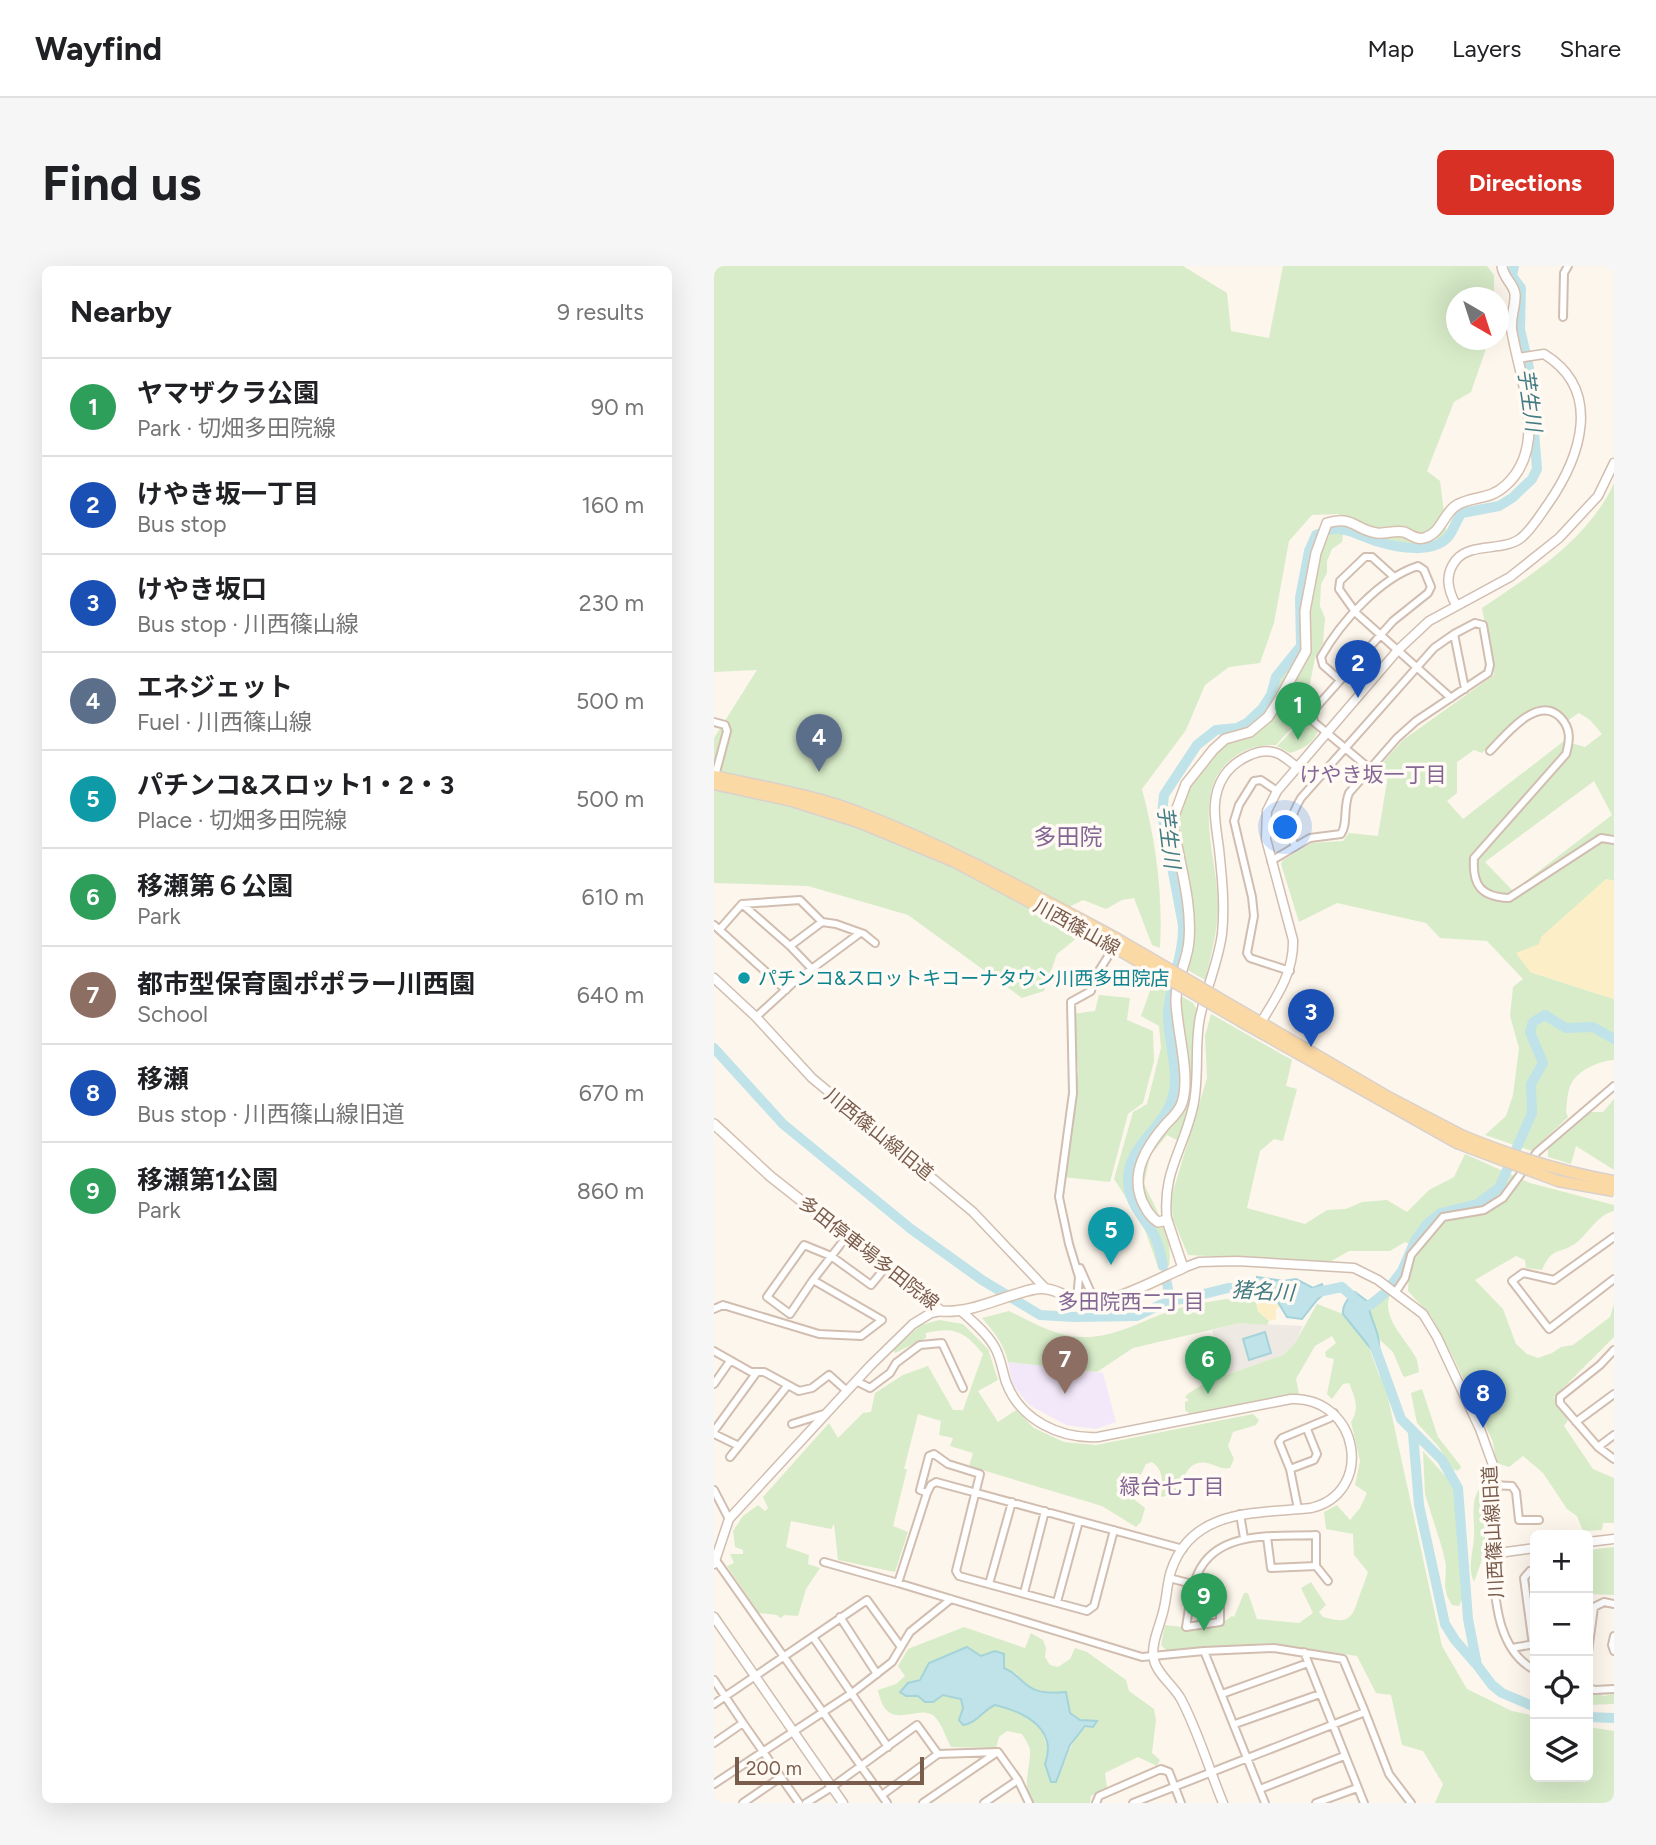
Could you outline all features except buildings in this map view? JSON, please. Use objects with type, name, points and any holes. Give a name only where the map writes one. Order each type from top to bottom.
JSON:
[{"type":"main road","points":[[1042,1289],[1054,1289],[1077,1299],[1092,1301],[1117,1296],[1183,1268],[1167,1220],[1158,1222],[1146,1209],[1139,1193],[1137,1177],[1141,1159],[1176,1114],[1184,1091],[1184,1064],[1178,1037],[1175,999],[1187,958],[1191,920],[1174,816],[1186,784],[1213,750],[1226,739],[1250,732],[1268,717],[1306,651],[1305,611],[1316,553],[1325,527],[1330,522],[1348,520],[1375,533],[1399,531],[1419,539],[1441,526],[1458,504],[1486,498],[1506,486],[1522,464],[1528,442],[1527,408],[1520,358],[1511,322],[1515,293],[1504,276],[1502,266]]},
{"type":"main road","name":"川西篠山線","points":[[714,776],[809,796],[861,813],[981,867],[1460,1139],[1558,1181],[1614,1191]]},
{"type":"main road","name":"川西篠山線","points":[[714,784],[792,801],[858,822],[955,862],[1113,943]]},
{"type":"main road","name":"多田停車場多田院線","points":[[714,1124],[770,1176],[941,1311],[960,1310],[1042,1289]]},
{"type":"main road","name":"川西篠山線","points":[[1460,1139],[1549,1167],[1614,1181]]},
{"type":"street","points":[[1563,317],[1564,273],[1568,266]]},
{"type":"street","points":[[1455,605],[1447,588],[1450,571],[1458,558],[1470,552],[1513,543],[1522,537],[1563,482],[1579,443],[1582,417],[1571,381],[1551,358],[1544,354],[1520,358]]},
{"type":"street","points":[[1259,1026],[1290,971],[1293,957],[1293,940],[1265,829],[1267,811],[1277,791],[1398,650],[1429,621],[1510,577],[1559,538],[1598,496],[1614,463]]},
{"type":"street","points":[[1393,576],[1372,557],[1364,557],[1340,581],[1339,589],[1356,613],[1451,698]]},
{"type":"street","points":[[1340,680],[1323,665],[1321,657],[1331,640],[1393,576],[1418,566],[1423,570],[1431,587],[1428,593],[1411,604],[1380,634],[1340,680],[1312,712],[1314,722],[1370,769]]},
{"type":"street","points":[[1271,861],[1295,847],[1310,838],[1341,834],[1345,828],[1345,802],[1349,793],[1397,738],[1416,721],[1488,673],[1490,665],[1483,625],[1475,623],[1434,648],[1301,798],[1290,824],[1295,847]]},
{"type":"street","points":[[1454,634],[1465,689]]},
{"type":"street","points":[[1490,751],[1525,717],[1542,710],[1556,713],[1564,722],[1571,739],[1566,754],[1474,858],[1473,873],[1481,890],[1494,897],[1509,898],[1601,838],[1614,840]]},
{"type":"street","points":[[714,722],[725,725],[727,731],[714,776]]},
{"type":"street","points":[[1167,1220],[1166,1185],[1195,1100],[1198,1075],[1197,1033],[1221,936],[1224,913],[1214,815],[1217,790],[1225,774],[1236,762],[1248,755],[1271,751],[1296,766]]},
{"type":"street","points":[[1277,791],[1261,780],[1254,781],[1239,806],[1234,821],[1254,916],[1247,953],[1250,958],[1290,971]]},
{"type":"street","points":[[786,990],[717,927],[742,904],[800,900],[822,922],[860,933],[875,943]]},
{"type":"street","points":[[742,904],[812,969]]},
{"type":"street","points":[[790,946],[822,922]]},
{"type":"street","points":[[756,1017],[812,969],[860,933]]},
{"type":"street","points":[[1077,1299],[1079,1277],[1059,1198],[1073,1093],[1071,1002],[1091,991],[1095,977],[1113,943]]},
{"type":"street","name":"川西篠山線旧道","points":[[714,978],[756,1017],[812,1078],[974,1212],[1042,1289]]},
{"type":"street","points":[[1391,1289],[1405,1278],[1411,1255],[1443,1217],[1484,1210],[1503,1198],[1537,1152],[1614,1086]]},
{"type":"street","points":[[847,1236],[831,1256],[813,1280],[790,1314],[767,1297],[804,1245],[831,1256],[871,1285],[885,1268]]},
{"type":"street","points":[[1614,1237],[1553,1280],[1523,1273],[1512,1281],[1549,1329],[1614,1279]]},
{"type":"street","points":[[1069,1244],[1092,1294],[1092,1301]]},
{"type":"street","name":"川西篠山線旧道","points":[[1183,1268],[1199,1262],[1237,1261],[1354,1268],[1391,1289],[1423,1314],[1437,1337],[1480,1429],[1493,1465],[1491,1554],[1497,1611],[1512,1648],[1524,1665],[1530,1668]]},
{"type":"street","points":[[714,1309],[723,1305],[819,1334],[861,1336],[882,1320],[813,1280]]},
{"type":"street","points":[[960,1310],[995,1346],[1007,1383],[1022,1408],[1046,1427],[1059,1432],[1073,1436],[1098,1437],[1291,1399],[1316,1402],[1334,1413],[1341,1422],[1352,1457],[1350,1473],[1342,1489],[1328,1502],[1320,1506],[1225,1517],[1201,1530],[1182,1549],[1169,1578],[1153,1656],[1154,1664],[1181,1698],[1223,1803]]},
{"type":"street","points":[[887,1803],[715,1561],[729,1519],[856,1381],[913,1324],[931,1313],[941,1311]]},
{"type":"street","points":[[856,1381],[870,1388],[920,1345],[942,1342],[963,1388]]},
{"type":"street","points":[[1614,1350],[1560,1398],[1560,1403],[1576,1423],[1598,1447],[1614,1459]]},
{"type":"street","points":[[714,1351],[751,1372],[764,1372],[799,1391],[812,1388],[829,1375],[847,1391]]},
{"type":"street","points":[[714,1384],[730,1361]]},
{"type":"street","points":[[739,1446],[714,1433],[757,1372]]},
{"type":"street","points":[[730,1457],[788,1385]]},
{"type":"street","points":[[1576,1423],[1614,1394]]},
{"type":"street","points":[[792,1424],[827,1413]]},
{"type":"street","points":[[1298,1509],[1290,1469],[1279,1442],[1282,1438],[1330,1418],[1334,1413]]},
{"type":"street","points":[[1290,1469],[1314,1460],[1317,1454],[1307,1429]]},
{"type":"street","points":[[1598,1447],[1614,1435]]},
{"type":"street","points":[[928,1493],[920,1490],[929,1456],[934,1454],[948,1464],[980,1474],[956,1571],[959,1576],[1087,1611],[1094,1606],[1114,1530]]},
{"type":"street","points":[[898,1583],[931,1485],[936,1482],[1182,1549]]},
{"type":"street","points":[[1492,1485],[1512,1486],[1516,1492],[1519,1520],[1539,1520]]},
{"type":"street","points":[[714,1490],[729,1519]]},
{"type":"street","points":[[989,1584],[1012,1502]]},
{"type":"street","points":[[1024,1593],[1045,1511]]},
{"type":"street","points":[[1240,1514],[1244,1538]]},
{"type":"street","points":[[1057,1602],[1079,1521]]},
{"type":"street","points":[[1169,1578],[1194,1584],[1220,1591],[1220,1622],[1186,1626],[1194,1584],[1203,1564],[1219,1548],[1244,1538],[1316,1535],[1316,1566],[1328,1581]]},
{"type":"street","points":[[1267,1537],[1271,1568],[1316,1566]]},
{"type":"street","points":[[1593,1541],[1614,1539]]},
{"type":"street","points":[[1491,1554],[1530,1549]]},
{"type":"street","points":[[824,1562],[1142,1657],[1274,1648],[1343,1659],[1389,1774],[1408,1802]]},
{"type":"street","points":[[1530,1570],[1524,1577],[1530,1617]]},
{"type":"street","points":[[714,1784],[877,1674],[892,1662],[918,1624],[951,1599]]},
{"type":"street","points":[[714,1704],[866,1600],[901,1647]]},
{"type":"street","points":[[1593,1610],[1604,1602],[1614,1604]]},
{"type":"street","points":[[714,1617],[843,1803]]},
{"type":"street","points":[[840,1618],[877,1674]]},
{"type":"street","points":[[1614,1636],[1614,1651]]},
{"type":"street","points":[[813,1637],[888,1747]]},
{"type":"street","points":[[1512,1648],[1530,1645]]},
{"type":"street","points":[[1204,1651],[1265,1803]]},
{"type":"street","points":[[1304,1652],[1364,1803]]},
{"type":"street","points":[[1222,1695],[1308,1663]]},
{"type":"street","points":[[714,1680],[799,1803]]},
{"type":"street","points":[[1593,1689],[1614,1689]]},
{"type":"street","points":[[1235,1724],[1321,1694]]},
{"type":"street","points":[[1133,1803],[1144,1801],[1174,1785],[1248,1760],[1365,1712]]},
{"type":"street","points":[[714,1743],[743,1723]]},
{"type":"street","points":[[806,1803],[917,1725],[938,1754]]},
{"type":"street","points":[[882,1795],[938,1754],[998,1752]]},
{"type":"street","points":[[998,1752],[1018,1780],[1029,1803]]},
{"type":"street","points":[[923,1803],[998,1752]]},
{"type":"street","points":[[1260,1789],[1344,1756]]},
{"type":"street","points":[[1096,1803],[1099,1796],[1161,1769],[1169,1772],[1181,1803]]},
{"type":"street","points":[[743,1803],[781,1777]]},
{"type":"street","points":[[984,1803],[1018,1780]]},
{"type":"street","points":[[1315,1803],[1357,1788]]},
{"type":"shaded area","points":[[1240,1323],[1303,1326],[1295,1343],[1283,1355],[1226,1375],[1212,1330]]},
{"type":"shaded area","points":[[1008,1362],[1103,1373],[1116,1422],[1096,1429],[1066,1425],[1029,1405],[1012,1384]]},
{"type":"green space","points":[[714,266],[1183,266],[1227,293],[1231,331],[1269,338],[1283,266],[1487,266],[1494,275],[1494,287],[1446,287],[1446,350],[1486,350],[1471,392],[1454,402],[1427,471],[1440,481],[1447,536],[1407,548],[1379,539],[1368,543],[1344,528],[1342,542],[1332,549],[1327,561],[1327,573],[1321,584],[1320,606],[1325,618],[1323,643],[1315,658],[1304,714],[1276,745],[1244,751],[1227,763],[1217,777],[1211,793],[1209,830],[1218,914],[1205,980],[1186,969],[1194,926],[1181,830],[1182,801],[1197,774],[1219,747],[1231,739],[1256,730],[1274,714],[1272,700],[1286,667],[1302,650],[1316,565],[1328,537],[1341,521],[1339,514],[1312,515],[1289,541],[1274,623],[1260,663],[1229,667],[1205,685],[1186,730],[1142,789],[1157,868],[1160,948],[1152,945],[1134,898],[1122,900],[1106,909],[1083,900],[1071,906],[1064,921],[1078,937],[1057,954],[1044,991],[1022,998],[908,915],[808,886],[714,883],[714,738],[757,670],[714,672]]},
{"type":"green space","points":[[1614,483],[1614,881],[1606,879],[1530,972],[1614,999],[1614,1060],[1590,1067],[1574,1079],[1568,1094],[1568,1117],[1532,1151],[1485,1135],[1506,1116],[1513,1095],[1519,1048],[1510,1016],[1513,987],[1523,979],[1487,941],[1440,938],[1426,923],[1337,903],[1299,922],[1281,864],[1283,860],[1312,843],[1343,841],[1349,833],[1378,836],[1388,775],[1376,770],[1403,740],[1494,675],[1482,608],[1557,554],[1590,522]],"holes":[[[1546,706],[1560,712],[1567,721],[1579,713],[1590,720],[1602,734],[1585,747],[1564,741],[1463,819],[1447,801],[1457,793],[1457,762],[1474,750],[1482,753],[1529,712]],[[1594,781],[1612,815],[1513,891],[1485,862]]]},
{"type":"green space","points":[[1305,718],[1318,730],[1311,742],[1290,753],[1277,746]]},
{"type":"green space","points":[[1131,967],[1193,1003],[1196,1008],[1191,1091],[1187,1112],[1177,1140],[1167,1135],[1150,1156],[1144,1184],[1163,1224],[1169,1245],[1169,1266],[1159,1270],[1143,1224],[1114,1179],[1133,1112],[1147,1104],[1161,1048],[1159,1026],[1141,1016],[1151,988],[1127,972]]},
{"type":"green space","points":[[1099,995],[1130,998],[1127,1020],[1153,1031],[1154,1061],[1143,1103],[1128,1114],[1110,1182],[1063,1177],[1078,1070],[1072,1014],[1095,1011]]},
{"type":"green space","points":[[1211,1014],[1292,1060],[1286,1086],[1297,1089],[1283,1141],[1274,1139],[1260,1151],[1247,1208],[1305,1224],[1327,1210],[1346,1209],[1362,1202],[1387,1200],[1407,1212],[1429,1190],[1454,1177],[1465,1154],[1530,1183],[1614,1205],[1614,1211],[1598,1220],[1581,1239],[1553,1254],[1542,1270],[1526,1268],[1525,1260],[1516,1256],[1475,1280],[1503,1309],[1516,1344],[1527,1354],[1538,1358],[1561,1347],[1573,1345],[1610,1317],[1614,1304],[1614,1337],[1554,1397],[1568,1420],[1564,1426],[1593,1469],[1614,1478],[1614,1523],[1603,1523],[1602,1530],[1583,1530],[1577,1516],[1567,1509],[1543,1473],[1523,1456],[1509,1467],[1496,1463],[1493,1442],[1453,1357],[1431,1316],[1408,1291],[1410,1244],[1405,1242],[1390,1251],[1349,1251],[1330,1262],[1188,1255],[1173,1219],[1171,1198],[1207,1078],[1205,1036]]},
{"type":"green space","points":[[1614,1099],[1614,1170],[1576,1146],[1571,1164],[1548,1157],[1548,1148],[1589,1112],[1603,1112]]},
{"type":"green space","points":[[1381,1291],[1390,1295],[1388,1303],[1391,1319],[1416,1358],[1419,1372],[1403,1376],[1393,1352],[1380,1340],[1370,1319],[1367,1301]]},
{"type":"green space","points":[[1226,1299],[1256,1302],[1258,1311],[1269,1321],[1267,1325],[1240,1323],[1133,1348],[1097,1372],[1008,1362],[1001,1344],[982,1318],[1009,1311],[1062,1334],[1092,1337],[1116,1332],[1179,1308]]},
{"type":"green space","points":[[1317,1304],[1343,1314],[1369,1347],[1385,1384],[1442,1646],[1467,1689],[1512,1711],[1530,1715],[1530,1782],[1593,1782],[1593,1728],[1614,1731],[1614,1803],[1435,1803],[1443,1784],[1423,1751],[1402,1745],[1391,1695],[1376,1693],[1357,1656],[1268,1643],[1167,1651],[1161,1645],[1165,1625],[1200,1627],[1234,1617],[1244,1593],[1248,1593],[1257,1619],[1299,1623],[1313,1613],[1301,1588],[1311,1582],[1326,1605],[1319,1612],[1323,1617],[1342,1620],[1353,1613],[1368,1572],[1354,1555],[1353,1534],[1326,1529],[1324,1512],[1337,1505],[1350,1520],[1367,1493],[1355,1485],[1360,1461],[1351,1422],[1356,1403],[1349,1383],[1343,1384],[1332,1399],[1327,1394],[1334,1359],[1326,1357],[1325,1352],[1336,1343],[1332,1336],[1315,1346],[1296,1379],[1299,1394],[1191,1415],[1185,1410],[1185,1402],[1189,1400],[1185,1397],[1211,1376],[1212,1349],[1217,1347],[1226,1375],[1283,1355],[1295,1343]]},
{"type":"green space","points":[[939,1320],[963,1324],[988,1349],[998,1380],[978,1391],[998,1422],[1016,1410],[1034,1428],[1064,1442],[1096,1445],[1253,1414],[1259,1420],[1256,1425],[1233,1432],[1228,1446],[1234,1459],[1230,1468],[1207,1463],[1195,1464],[1187,1472],[1177,1494],[1161,1497],[1161,1473],[1152,1462],[1146,1464],[1132,1493],[1135,1500],[1145,1508],[1141,1522],[1136,1527],[1102,1506],[969,1466],[973,1453],[950,1446],[953,1438],[939,1435],[941,1421],[918,1414],[893,1526],[908,1532],[895,1572],[838,1560],[834,1524],[831,1529],[791,1521],[786,1547],[809,1555],[808,1564],[820,1568],[806,1589],[798,1616],[785,1615],[780,1618],[777,1615],[759,1613],[727,1566],[734,1563],[730,1554],[743,1554],[743,1550],[735,1547],[733,1531],[743,1516],[758,1505],[765,1511],[768,1508],[763,1497],[829,1423],[838,1438],[863,1413],[871,1412],[875,1393],[903,1375],[928,1366],[953,1410],[963,1410],[983,1354],[971,1340],[952,1331],[936,1331],[926,1333],[926,1338],[895,1353],[893,1350],[921,1325]]},
{"type":"green space","points":[[1422,1389],[1438,1437],[1460,1465],[1461,1468],[1457,1471],[1417,1423],[1411,1393]]},
{"type":"green space","points":[[1423,1451],[1454,1486],[1464,1595],[1459,1606],[1452,1605],[1447,1596],[1446,1565],[1425,1494]]},
{"type":"green space","points":[[1479,1489],[1480,1506],[1488,1526],[1484,1554],[1474,1582],[1471,1565],[1474,1506]]},
{"type":"green space","points":[[1614,1547],[1614,1595],[1593,1594],[1593,1549]]},
{"type":"green space","points":[[964,1627],[1025,1648],[1031,1633],[1043,1640],[1045,1657],[1050,1665],[1058,1667],[1070,1659],[1075,1648],[1087,1652],[1126,1680],[1129,1691],[1154,1709],[1156,1720],[1152,1753],[1160,1760],[1157,1766],[1138,1757],[1105,1773],[1107,1787],[1091,1796],[1090,1803],[1034,1803],[1027,1784],[1030,1750],[1022,1734],[1007,1731],[999,1737],[996,1748],[951,1747],[942,1727],[935,1717],[928,1713],[896,1715],[888,1712],[882,1704],[878,1690],[896,1684],[905,1676],[898,1666],[908,1649]],"holes":[[[994,1651],[1004,1668],[1017,1674],[1027,1686],[1048,1693],[1066,1692],[1070,1713],[1080,1720],[1097,1721],[1074,1741],[1053,1783],[1042,1732],[1029,1719],[997,1705],[983,1710],[979,1717],[959,1720],[963,1708],[961,1699],[943,1695],[933,1702],[925,1702],[908,1683]]]},
{"type":"green space","points":[[1593,1693],[1604,1696],[1614,1694],[1614,1704],[1593,1705]]},
{"type":"sand","points":[[1606,879],[1614,881],[1614,999],[1530,972],[1516,953],[1539,944],[1541,937]]},
{"type":"sand","points":[[1256,1298],[1276,1299],[1281,1306],[1276,1309],[1276,1319],[1269,1321],[1258,1311]]},
{"type":"water","points":[[1257,1277],[1284,1281],[1296,1279],[1313,1288],[1322,1284],[1325,1293],[1302,1319],[1287,1317],[1276,1299],[1256,1298]]},
{"type":"water","points":[[1355,1292],[1367,1301],[1379,1351],[1372,1350],[1343,1314],[1345,1304]]},
{"type":"water","points":[[1265,1332],[1271,1353],[1249,1360],[1243,1339]]},
{"type":"water","points":[[967,1647],[981,1656],[995,1651],[1004,1654],[1004,1668],[1031,1688],[1051,1693],[1066,1692],[1070,1713],[1080,1720],[1097,1721],[1093,1727],[1085,1726],[1070,1745],[1056,1782],[1051,1782],[1045,1764],[1048,1752],[1043,1732],[1017,1712],[995,1705],[972,1722],[963,1725],[959,1720],[963,1708],[961,1699],[943,1695],[933,1702],[925,1702],[918,1696],[906,1696],[900,1692],[908,1683],[920,1680],[929,1663]]},
{"type":"waterway","name":"芋生川","points":[[1163,1266],[1156,1238],[1133,1202],[1128,1178],[1133,1157],[1170,1105],[1175,1083],[1168,1015],[1183,925],[1162,814],[1164,795],[1197,745],[1216,730],[1237,728],[1247,723],[1262,709],[1271,695],[1276,677],[1301,646],[1300,598],[1309,551],[1316,535],[1330,529],[1338,529],[1396,546],[1434,546],[1448,537],[1462,513],[1499,506],[1532,479],[1537,469],[1529,368],[1520,329],[1521,288],[1512,276],[1514,266]]},
{"type":"waterway","points":[[1359,1308],[1370,1305],[1385,1293],[1402,1271],[1415,1241],[1427,1224],[1441,1213],[1477,1204],[1499,1188],[1532,1113],[1531,1084],[1543,1063],[1530,1032],[1533,1022],[1545,1015],[1566,1028],[1593,1027],[1614,1039]]},
{"type":"waterway","name":"猪名川","points":[[714,1048],[783,1124],[911,1229],[982,1280],[1040,1315],[1137,1316],[1170,1300],[1228,1288],[1252,1288],[1269,1292]]},
{"type":"waterway","name":"芋生川","points":[[1167,1283],[1170,1300]]},
{"type":"waterway","name":"猪名川","points":[[1313,1293],[1342,1287],[1358,1305]]},
{"type":"waterway","name":"猪名川","points":[[1372,1339],[1401,1419],[1442,1460],[1458,1488],[1468,1619],[1477,1665],[1492,1685],[1502,1693],[1530,1705]]},
{"type":"waterway","points":[[1413,1433],[1419,1505],[1445,1624],[1475,1663]]},
{"type":"waterway","name":"猪名川","points":[[1593,1717],[1614,1718]]},
{"type":"place","name":"けやき坂一丁目","points":[[1358,698]]},
{"type":"place","name":"ヤマザクラ公園","points":[[1298,740]]},
{"type":"place","name":"エネジェット","points":[[819,772]]},
{"type":"place","name":"パチンコ&スロットキコーナタウン川西多田院店","points":[[744,978]]},
{"type":"place","name":"けやき坂口","points":[[1311,1047]]},
{"type":"place","name":"パチンコ&スロット1・2・3","points":[[1111,1265]]},
{"type":"place","name":"都市型保育園ポポラー川西園","points":[[1065,1394]]},
{"type":"place","name":"移瀬第６公園","points":[[1208,1394]]},
{"type":"place","name":"移瀬","points":[[1483,1428]]},
{"type":"place","name":"移瀬第1公園","points":[[1204,1631]]},
{"type":"district","name":"けやき坂一丁目","points":[[1373,774]]},
{"type":"district","name":"多田院","points":[[1068,837]]},
{"type":"district","name":"多田院西二丁目","points":[[1131,1301]]},
{"type":"district","name":"緑台七丁目","points":[[1172,1486]]}]
